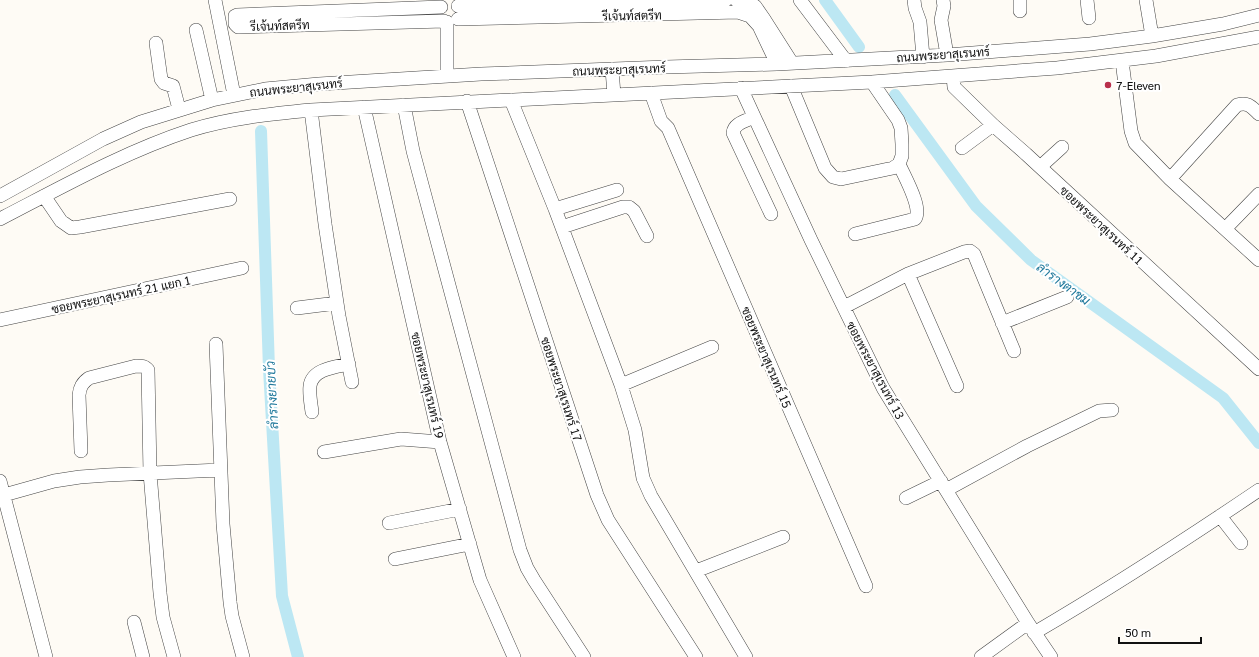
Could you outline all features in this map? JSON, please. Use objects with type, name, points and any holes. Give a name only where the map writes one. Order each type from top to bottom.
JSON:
[{"type":"street","points":[[215,0],[234,95]]},
{"type":"street","name":"รีเจ้นท์สตรีท","points":[[726,0],[458,6],[456,3],[446,2],[441,7],[237,15],[235,16],[235,24],[238,27],[738,12],[750,16],[759,26],[777,64]]},
{"type":"street","points":[[736,0],[747,2],[755,6],[792,63]]},
{"type":"street","points":[[800,0],[846,61]]},
{"type":"street","points":[[914,0],[920,22],[923,56]]},
{"type":"street","points":[[943,0],[944,6],[941,20],[948,55]]},
{"type":"street","points":[[1087,0],[1089,18]]},
{"type":"street","points":[[1146,0],[1152,36]]},
{"type":"street","points":[[452,76],[451,21],[460,11],[458,6]]},
{"type":"street","points":[[441,7],[440,16],[451,21]]},
{"type":"street","name":"ถนนพระยาสุเรนทร์","points":[[0,196],[103,139],[141,122],[212,100],[265,89],[319,84],[452,76],[777,64],[948,55],[1090,44],[1152,36],[1223,24],[1259,15]]},
{"type":"street","points":[[920,22],[941,20]]},
{"type":"street","points":[[196,30],[212,100]]},
{"type":"street","name":"ถนนพระยาสุเรนทร์","points":[[0,219],[120,158],[152,144],[192,130],[243,118],[311,110],[872,82],[1057,68],[1156,56],[1259,37]]},
{"type":"street","points":[[156,44],[161,79],[164,83],[173,86],[180,109]]},
{"type":"street","points":[[1122,60],[1131,131],[1135,143],[1170,179],[1259,260]]},
{"type":"street","points":[[612,69],[614,95]]},
{"type":"street","name":"ซอยพระยาสุเรนทร์ 11","points":[[953,76],[954,87],[993,125],[1259,369]]},
{"type":"street","points":[[791,86],[825,168],[833,177],[841,179],[893,168],[899,164],[902,156],[901,128],[898,120],[872,82]]},
{"type":"street","name":"ซอยพระยาสุเรนทร์ 13","points":[[741,88],[883,388],[1031,628],[1051,657]]},
{"type":"street","name":"ซอยพระยาสุเรนทร์ 15","points":[[655,93],[662,121],[668,128],[866,586]]},
{"type":"street","points":[[511,100],[562,227],[621,385],[635,430],[643,478],[651,496],[731,634],[746,657]]},
{"type":"street","name":"ซอยพระยาสุเรนทร์ 17","points":[[467,102],[597,495],[608,520],[696,657]]},
{"type":"street","points":[[1170,179],[1237,105],[1244,103],[1251,106],[1259,114]]},
{"type":"street","points":[[404,105],[413,151],[520,550],[527,568],[534,580],[584,657]]},
{"type":"street","name":"ซอยพระยาสุเรนทร์ 19","points":[[364,107],[440,442],[480,580],[514,657]]},
{"type":"street","points":[[311,110],[325,224],[337,303],[352,382]]},
{"type":"street","points":[[754,117],[737,124],[732,133],[771,214]]},
{"type":"street","points":[[962,148],[993,125]]},
{"type":"street","points":[[1040,167],[1062,147]]},
{"type":"street","points":[[855,234],[915,219],[918,216],[913,196],[899,164]]},
{"type":"street","points":[[555,209],[617,190]]},
{"type":"street","points":[[1225,229],[1259,194]]},
{"type":"street","points":[[44,196],[61,221],[71,228],[230,199]]},
{"type":"street","points":[[562,227],[623,207],[629,207],[634,211],[647,236]]},
{"type":"street","points":[[844,307],[908,274],[970,251],[974,254],[1014,351]]},
{"type":"street","name":"ซอยพระยาสุเรนทร์ 21 แยก 1","points":[[0,320],[242,268]]},
{"type":"street","points":[[908,274],[957,386]]},
{"type":"street","points":[[1002,323],[1067,297]]},
{"type":"street","points":[[297,308],[337,303]]},
{"type":"street","points":[[216,344],[223,524],[232,616],[243,657]]},
{"type":"street","points":[[621,385],[712,347]]},
{"type":"street","points":[[312,412],[310,386],[313,378],[320,372],[330,367],[349,364]]},
{"type":"street","points":[[81,451],[79,395],[83,382],[89,378],[136,366],[146,367],[148,370],[150,473],[161,606],[174,657]]},
{"type":"street","points":[[906,498],[944,486],[1099,411],[1112,410]]},
{"type":"street","points":[[324,452],[401,439],[440,442]]},
{"type":"street","points":[[4,495],[54,481],[80,477],[108,474],[220,470]]},
{"type":"street","points":[[0,481],[46,657]]},
{"type":"street","points":[[981,657],[1031,628],[1102,593],[1177,546],[1259,490]]},
{"type":"street","points":[[389,523],[460,509]]},
{"type":"street","points":[[1220,516],[1241,543]]},
{"type":"street","points":[[696,572],[783,537]]},
{"type":"street","points":[[395,559],[470,544]]},
{"type":"street","points":[[134,622],[143,657]]},
{"type":"waterway","name":"ลำรางตาชม","points":[[825,0],[859,47]]},
{"type":"waterway","name":"ลำรางตาชม","points":[[895,95],[976,206],[1031,260],[1223,398],[1259,443]]},
{"type":"waterway","name":"ลำรางยายบัว","points":[[261,131],[269,369],[282,596],[298,657]]},
{"type":"place","name":"7-Eleven","points":[[1108,85]]}]
